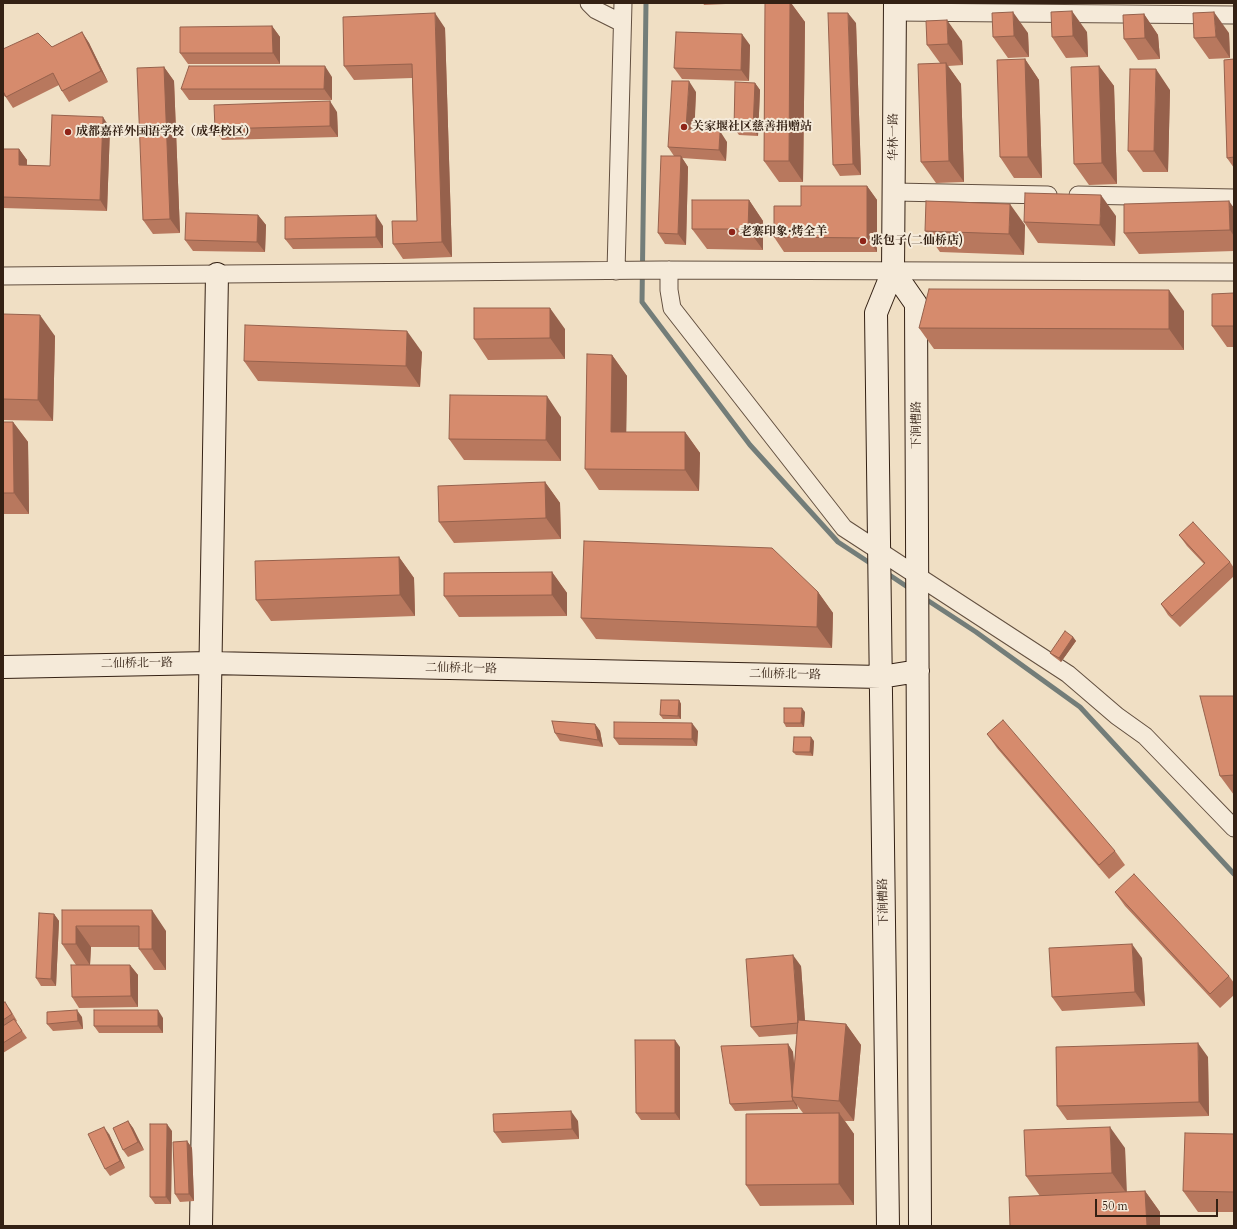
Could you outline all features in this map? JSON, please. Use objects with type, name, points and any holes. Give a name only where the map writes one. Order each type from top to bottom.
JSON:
[{"type":"street","points":[[589,3],[596,10],[622,23]]},
{"type":"street","points":[[620,271],[623,3]]},
{"type":"street","points":[[895,8],[1234,15]]},
{"type":"street","name":"华林一路","points":[[893,272],[895,8]]},
{"type":"street","points":[[894,192],[1234,198]]},
{"type":"street","points":[[665,270],[672,308],[844,528],[879,563],[918,588],[1068,674],[1117,716],[1145,736],[1234,828]]},
{"type":"street","points":[[3,276],[665,270],[1234,272]]},
{"type":"street","name":"下涧槽路","points":[[888,1226],[876,314],[893,272]]},
{"type":"street","name":"下涧槽路","points":[[893,272],[916,304],[920,1226]]},
{"type":"street","points":[[201,1226],[217,274]]},
{"type":"street","name":"二仙桥北一路","points":[[3,667],[210,663],[881,678],[918,671]]},
{"type":"building","points":[[765,3],[790,3],[789,161],[764,161]]},
{"type":"building","points":[[1072,11],[1073,36],[1052,37],[1051,12]]},
{"type":"building","points":[[1013,12],[1014,36],[993,37],[992,13]]},
{"type":"building","points":[[1214,12],[1216,37],[1194,38],[1193,13]]},
{"type":"building","points":[[435,13],[442,242],[393,244],[392,221],[417,221],[412,64],[344,66],[343,17]]},
{"type":"building","points":[[828,13],[848,13],[853,164],[833,165]]},
{"type":"building","points":[[1144,14],[1145,38],[1124,39],[1123,15]]},
{"type":"building","points":[[947,20],[948,44],[927,45],[926,21]]},
{"type":"building","points":[[272,26],[273,53],[180,53],[180,27]]},
{"type":"building","points":[[82,32],[101,71],[62,91],[53,73],[6,97],[3,91],[3,49],[38,33],[52,47]]},
{"type":"building","points":[[676,32],[742,34],[741,70],[674,68]]},
{"type":"building","points":[[1025,59],[1028,157],[1000,157],[997,60]]},
{"type":"building","points":[[1234,59],[1234,157],[1227,158],[1224,60]]},
{"type":"building","points":[[946,63],[949,161],[921,162],[918,64]]},
{"type":"building","points":[[189,66],[325,66],[324,89],[181,89]]},
{"type":"building","points":[[1099,66],[1102,163],[1074,164],[1071,67]]},
{"type":"building","points":[[164,67],[170,219],[143,220],[137,68]]},
{"type":"building","points":[[1130,69],[1156,69],[1154,151],[1128,151]]},
{"type":"building","points":[[672,81],[689,81],[686,129],[720,131],[719,150],[668,147]]},
{"type":"building","points":[[735,82],[755,83],[753,129],[734,128]]},
{"type":"building","points":[[330,101],[330,126],[215,129],[214,105]]},
{"type":"building","points":[[52,115],[103,117],[100,200],[3,197],[3,149],[19,149],[19,165],[50,166]]},
{"type":"building","points":[[661,156],[681,156],[678,234],[658,233]]},
{"type":"building","points":[[801,186],[867,186],[867,238],[774,237],[774,206],[801,206]]},
{"type":"building","points":[[1025,193],[1101,195],[1100,225],[1024,222]]},
{"type":"building","points":[[692,200],[749,200],[748,229],[692,229]]},
{"type":"building","points":[[926,201],[1010,204],[1009,234],[925,231]]},
{"type":"building","points":[[1229,201],[1230,230],[1124,233],[1124,204]]},
{"type":"building","points":[[186,213],[258,215],[257,242],[185,240]]},
{"type":"building","points":[[376,215],[376,237],[285,239],[285,217]]},
{"type":"building","points":[[929,289],[1169,290],[1169,329],[919,328]]},
{"type":"building","points":[[1234,293],[1234,326],[1212,326],[1212,294]]},
{"type":"building","points":[[474,308],[550,308],[550,338],[474,339]]},
{"type":"building","points":[[3,314],[40,315],[38,400],[3,399]]},
{"type":"building","points":[[245,325],[407,331],[406,366],[244,361]]},
{"type":"building","points":[[587,354],[612,355],[611,432],[685,432],[685,470],[585,469]]},
{"type":"building","points":[[450,395],[547,396],[546,440],[449,439]]},
{"type":"building","points":[[3,422],[13,422],[14,493],[3,493]]},
{"type":"building","points":[[545,482],[546,518],[439,522],[438,486]]},
{"type":"building","points":[[1193,522],[1230,562],[1172,616],[1161,604],[1205,563],[1179,535]]},
{"type":"building","points":[[584,541],[772,548],[818,592],[817,627],[581,618]]},
{"type":"building","points":[[399,557],[400,595],[256,600],[255,561]]},
{"type":"building","points":[[552,572],[552,595],[444,596],[444,573]]},
{"type":"building","points":[[1065,631],[1073,637],[1059,658],[1050,653]]},
{"type":"building","points":[[1200,696],[1234,696],[1234,775],[1220,776]]},
{"type":"building","points":[[661,700],[679,700],[678,716],[660,715]]},
{"type":"building","points":[[784,708],[802,708],[801,723],[784,723]]},
{"type":"building","points":[[1003,720],[1115,851],[1099,865],[987,734]]},
{"type":"building","points":[[552,721],[595,724],[598,740],[555,733]]},
{"type":"building","points":[[614,722],[692,723],[692,739],[614,738]]},
{"type":"building","points":[[794,737],[811,737],[810,752],[793,752]]},
{"type":"building","points":[[1134,874],[1229,976],[1210,994],[1115,892]]},
{"type":"building","points":[[62,910],[152,910],[152,949],[139,949],[139,926],[76,926],[76,944],[62,944]]},
{"type":"building","points":[[39,913],[54,914],[51,979],[36,978]]},
{"type":"building","points":[[1132,944],[1135,992],[1052,997],[1049,948]]},
{"type":"building","points":[[793,955],[798,1023],[751,1027],[746,959]]},
{"type":"building","points":[[71,965],[130,965],[131,996],[72,997]]},
{"type":"building","points":[[5,1002],[12,1014],[3,1020],[3,1003]]},
{"type":"building","points":[[77,1010],[78,1021],[47,1024],[47,1012]]},
{"type":"building","points":[[94,1010],[158,1010],[158,1026],[94,1026]]},
{"type":"building","points":[[14,1019],[22,1031],[3,1043],[3,1026]]},
{"type":"building","points":[[798,1020],[846,1024],[839,1101],[792,1097]]},
{"type":"building","points":[[635,1040],[675,1040],[675,1113],[636,1113]]},
{"type":"building","points":[[1198,1043],[1199,1102],[1057,1106],[1056,1047]]},
{"type":"building","points":[[788,1044],[793,1101],[730,1104],[721,1046]]},
{"type":"building","points":[[571,1111],[572,1129],[494,1132],[493,1114]]},
{"type":"building","points":[[839,1113],[839,1184],[746,1185],[746,1114]]},
{"type":"building","points":[[128,1121],[138,1142],[123,1150],[113,1128]]},
{"type":"building","points":[[150,1124],[167,1124],[166,1197],[150,1197]]},
{"type":"building","points":[[104,1127],[120,1161],[105,1169],[88,1134]]},
{"type":"building","points":[[1110,1127],[1112,1173],[1026,1176],[1024,1130]]},
{"type":"building","points":[[1185,1133],[1234,1134],[1234,1192],[1183,1191]]},
{"type":"building","points":[[187,1141],[189,1194],[175,1194],[173,1142]]},
{"type":"building","points":[[1145,1191],[1147,1226],[1010,1226],[1009,1197]]},
{"type":"waterway","points":[[646,3],[642,302],[750,445],[838,542],[873,565]]},
{"type":"waterway","points":[[885,572],[912,590]]},
{"type":"waterway","points":[[924,598],[976,632],[1080,707],[1234,874]]},
{"type":"place","name":"关家堰社区慈善捐赠站","points":[[684,127]]},
{"type":"place","name":"成都嘉祥外国语学校（成华校区）","points":[[68,132]]},
{"type":"place","name":"老寨印象·烤全羊","points":[[732,232]]},
{"type":"place","name":"张包子(二仙桥店)","points":[[863,241]]}]
